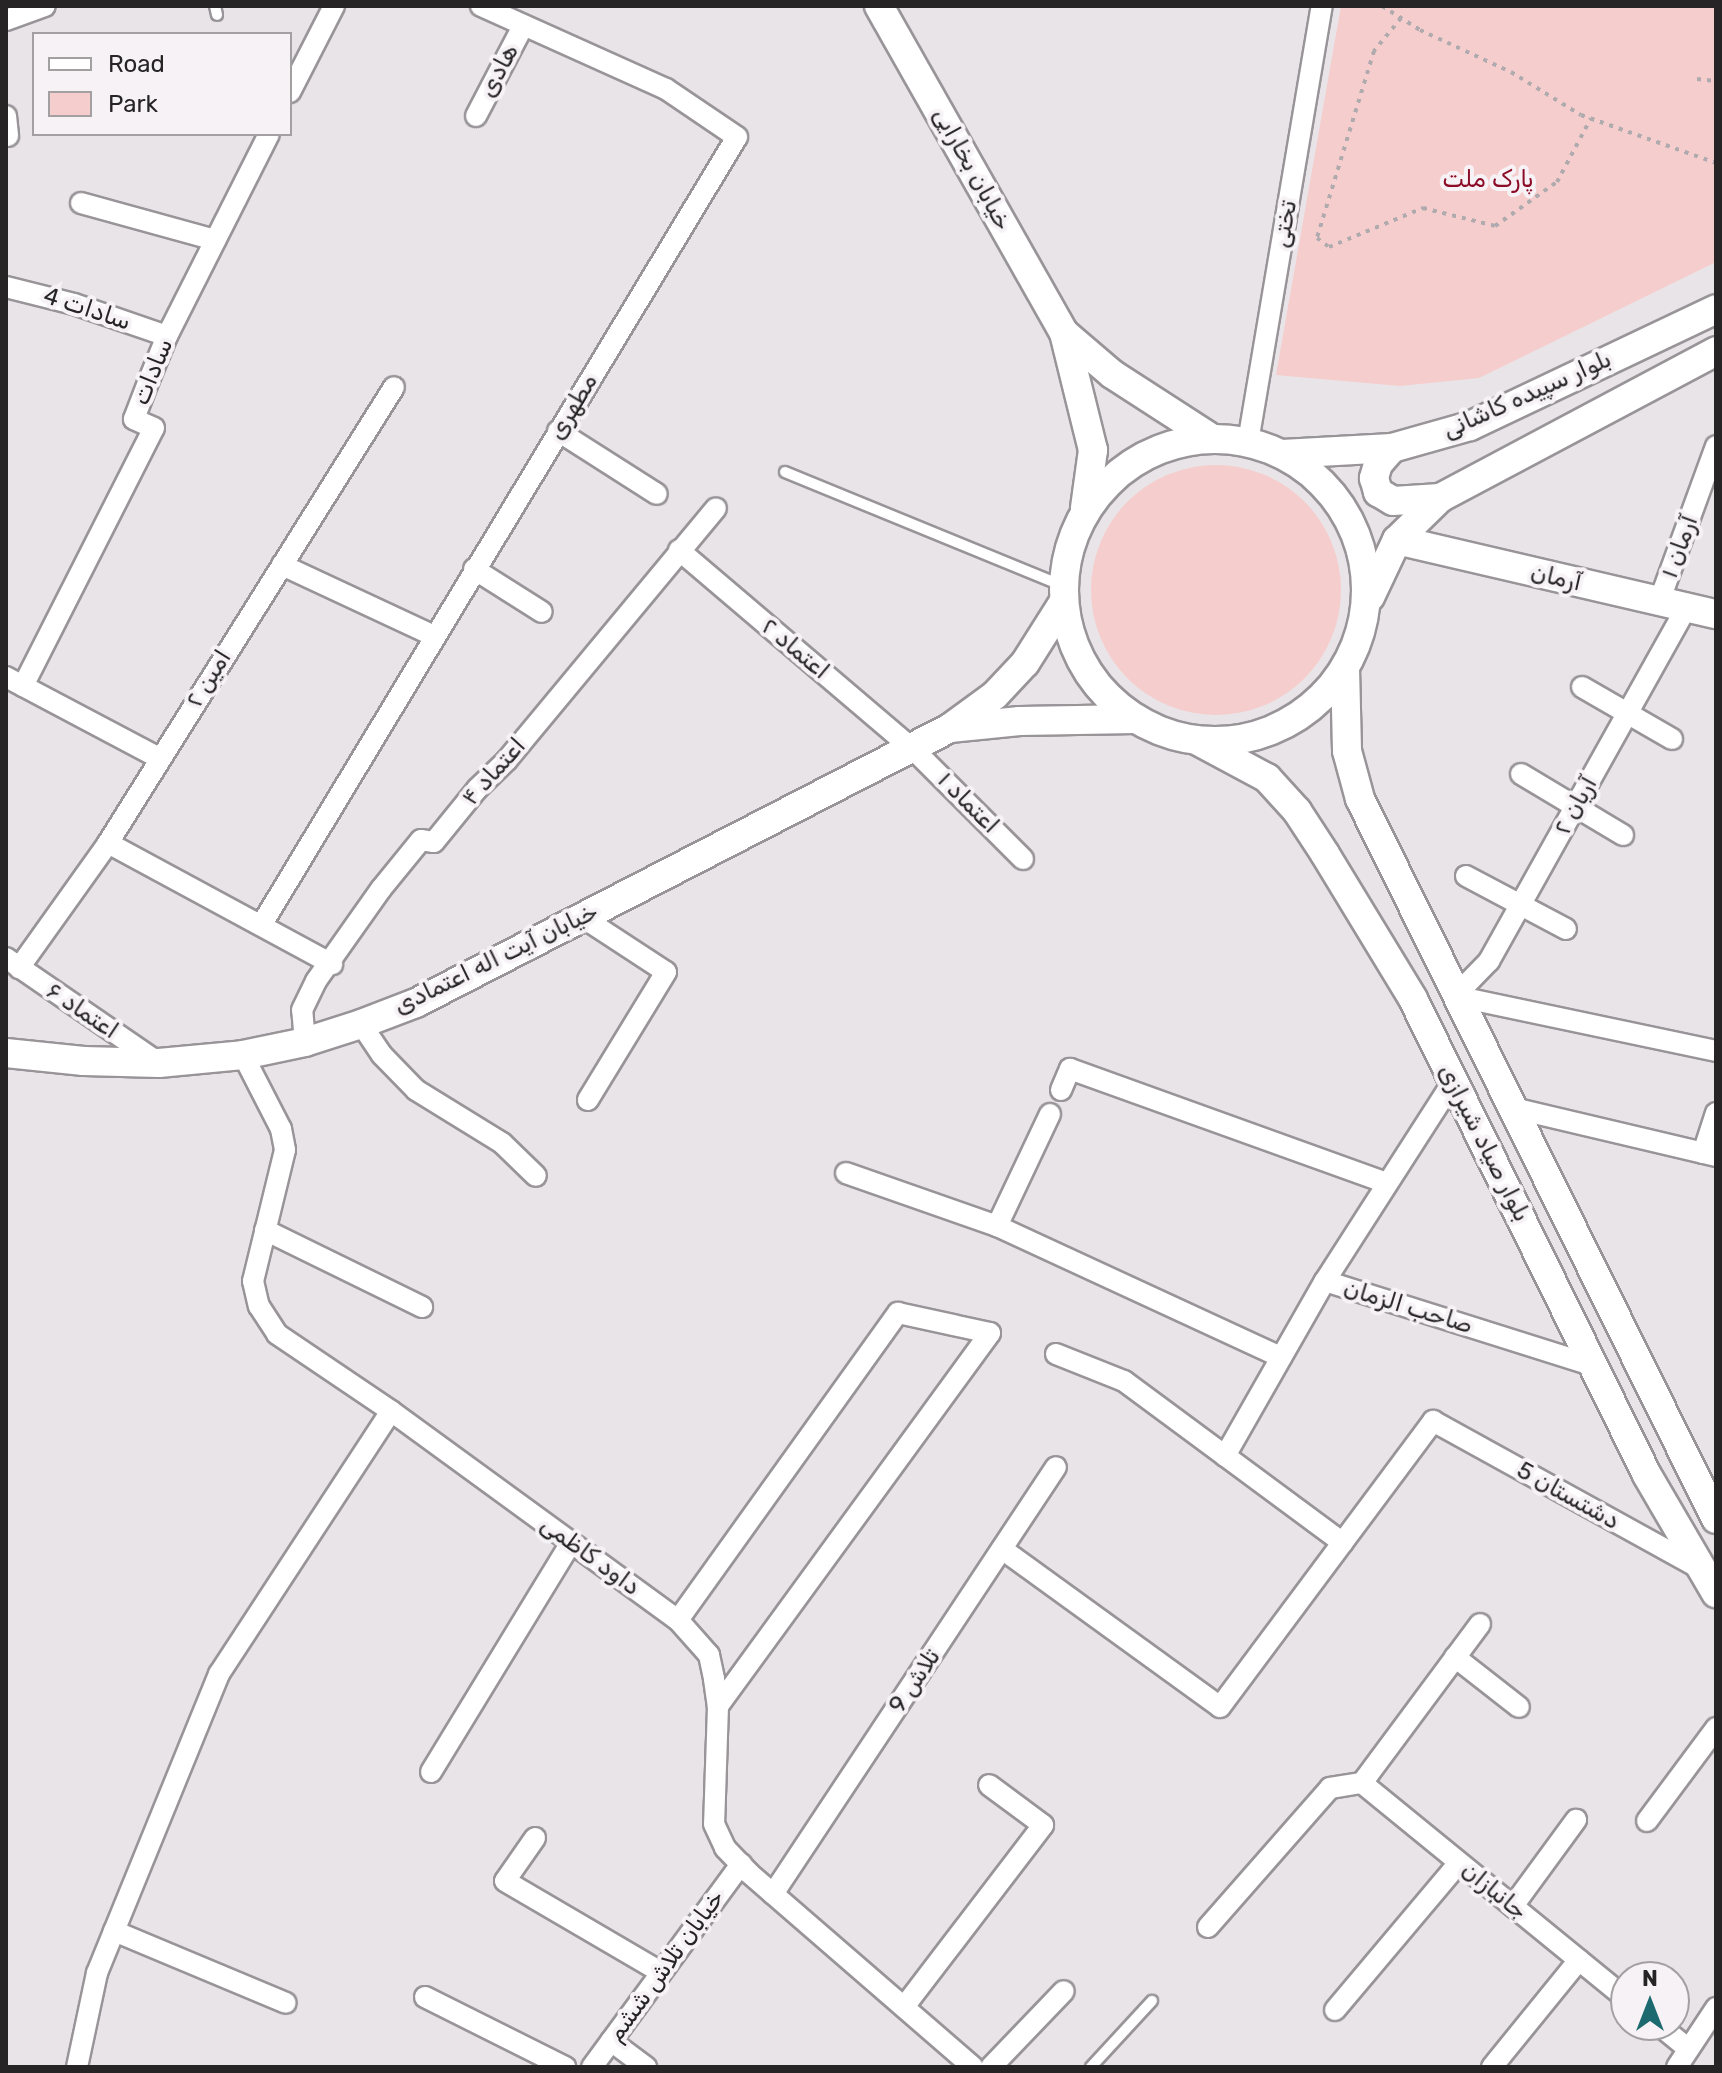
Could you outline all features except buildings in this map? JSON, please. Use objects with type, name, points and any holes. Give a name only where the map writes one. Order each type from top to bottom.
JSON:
[{"type":"main road","name":"خیابان بخارایی","points":[[879,6],[1064,333],[1093,450],[1085,511]]},
{"type":"main road","name":"بلوار سپیده کاشانی","points":[[1282,454],[1392,448],[1470,426],[1716,309]]},
{"type":"main road","name":"خیابان بخارایی","points":[[1064,333],[1112,374],[1211,438]]},
{"type":"main road","name":"بلوار سپیده کاشانی","points":[[1367,605],[1379,572],[1397,540],[1440,498],[1716,351]]},
{"type":"main road","points":[[1211,438],[1248,442],[1282,454],[1320,480],[1348,516],[1364,559],[1367,605],[1360,637],[1345,668],[1324,695],[1297,718],[1276,728],[1231,740],[1196,740],[1165,733],[1136,719],[1100,689],[1075,649],[1063,594],[1069,547],[1085,511],[1108,482],[1138,459],[1174,444],[1211,438]]},
{"type":"main road","points":[[1392,448],[1378,464],[1374,478],[1378,492],[1393,501],[1440,498]]},
{"type":"main road","name":"آرمان","points":[[1397,540],[1716,614]]},
{"type":"main road","points":[[950,728],[995,695],[1025,663],[1063,594]]},
{"type":"main road","name":"بلوار صیاد شیرازی","points":[[1345,668],[1347,751],[1360,799],[1455,996],[1712,1501]]},
{"type":"main road","points":[[950,728],[1020,721],[1136,719]]},
{"type":"main road","name":"خیابان آیت اله اعتمادی","points":[[6,1053],[84,1061],[159,1063],[243,1055],[305,1042],[361,1024],[416,1003],[950,728]]},
{"type":"main road","name":"بلوار صیاد شیرازی","points":[[1196,740],[1267,778],[1297,811],[1413,999],[1647,1475],[1710,1582]]},
{"type":"street","points":[[6,20],[45,6]]},
{"type":"street","points":[[292,88],[334,6]]},
{"type":"street","name":"مطهری","points":[[262,924],[737,137],[666,89],[481,6]]},
{"type":"street","name":"تختی","points":[[1248,442],[1322,6]]},
{"type":"street","name":"هادی","points":[[476,116],[523,26]]},
{"type":"street","name":"سادات","points":[[14,682],[154,428],[134,419],[167,336],[268,136]]},
{"type":"street","points":[[81,203],[215,240]]},
{"type":"street","name":"سادات 4","points":[[6,287],[74,304],[167,336]]},
{"type":"street","name":"امین ۲","points":[[13,963],[108,843],[394,387]]},
{"type":"street","points":[[558,431],[657,494]]},
{"type":"street","name":"آرمان ۱","points":[[1673,606],[1716,446]]},
{"type":"street","name":"اعتماد ۴","points":[[305,1042],[302,1010],[316,981],[332,964],[405,859],[421,840],[434,842],[477,789],[507,760],[716,508]]},
{"type":"street","name":"اعتماد ۲","points":[[679,550],[912,748]]},
{"type":"street","points":[[282,565],[434,636]]},
{"type":"street","points":[[474,569],[542,612]]},
{"type":"street","name":"آریان ۲","points":[[1455,996],[1489,961],[1628,713],[1673,606]]},
{"type":"street","points":[[14,682],[159,758]]},
{"type":"street","points":[[1582,687],[1672,739]]},
{"type":"street","name":"اعتماد ۱","points":[[912,748],[1023,859]]},
{"type":"street","points":[[1521,774],[1623,835]]},
{"type":"street","points":[[108,843],[332,964]]},
{"type":"street","points":[[1466,876],[1566,929]]},
{"type":"street","points":[[582,917],[666,972],[588,1100]]},
{"type":"street","name":"اعتماد ۶","points":[[13,963],[159,1063]]},
{"type":"street","points":[[1455,996],[1716,1051]]},
{"type":"street","points":[[361,1024],[382,1055],[416,1090],[502,1143],[536,1176]]},
{"type":"street","name":"داود کاظمی","points":[[243,1055],[281,1129],[285,1150],[253,1281],[259,1306],[277,1334],[391,1411],[678,1620],[709,1655],[718,1706],[714,1824],[725,1848],[773,1894],[973,2067]]},
{"type":"street","points":[[1061,1090],[1070,1069],[1387,1183]]},
{"type":"street","points":[[1325,1281],[1452,1083]]},
{"type":"street","points":[[1513,1108],[1709,1155],[1716,1113]]},
{"type":"street","points":[[997,1226],[1050,1114]]},
{"type":"street","points":[[846,1173],[997,1226],[1281,1357]]},
{"type":"street","points":[[265,1230],[422,1307]]},
{"type":"street","name":"صاحب الزمان","points":[[1225,1456],[1325,1281],[1592,1365]]},
{"type":"street","points":[[678,1620],[898,1313],[990,1333],[718,1706]]},
{"type":"street","points":[[1002,1549],[1220,1707],[1343,1543],[1124,1381],[1056,1354]]},
{"type":"street","points":[[77,2067],[97,1973],[219,1674],[391,1411]]},
{"type":"street","name":"دشتستان 5","points":[[1343,1543],[1433,1421],[1710,1582]]},
{"type":"street","name":"تلاش 9","points":[[773,1894],[1056,1467]]},
{"type":"street","points":[[431,1772],[571,1543]]},
{"type":"street","points":[[1208,1927],[1330,1788],[1362,1783],[1480,1624]]},
{"type":"street","points":[[1455,1657],[1519,1707]]},
{"type":"street","points":[[1647,1821],[1716,1728]]},
{"type":"street","name":"جانبازان","points":[[1362,1783],[1610,1985]]},
{"type":"street","points":[[904,2007],[1043,1825],[989,1785]]},
{"type":"street","points":[[1513,1906],[1576,1820]]},
{"type":"street","points":[[535,1838],[505,1881],[659,1971]]},
{"type":"street","points":[[1335,2010],[1459,1863]]},
{"type":"street","name":"خیابان تلاش ششم","points":[[592,2067],[659,1971],[741,1864]]},
{"type":"street","points":[[114,1931],[286,2003]]},
{"type":"street","points":[[1492,2067],[1579,1960]]},
{"type":"street","points":[[991,2067],[1064,1991]]},
{"type":"street","points":[[425,1997],[565,2067]]},
{"type":"street","points":[[1677,2067],[1716,2008]]},
{"type":"street","points":[[611,2041],[646,2067]]},
{"type":"street","points":[[1679,2041],[1689,2049]]},
{"type":"lane","points":[[785,472],[1063,594]]},
{"type":"lane","points":[[1091,2067],[1152,2001]]},
{"type":"path","points":[[1382,6],[1511,72],[1591,118],[1716,163]]},
{"type":"path","points":[[1401,18],[1374,51],[1317,238],[1329,247],[1423,208],[1495,226],[1557,182],[1591,118]]},
{"type":"path","points":[[1697,79],[1716,81]]},
{"type":"green space","name":"پارک ملت","points":[[1341,6],[1716,6],[1716,262],[1479,378],[1400,386],[1276,375]]},
{"type":"green space","points":[[1216,465],[1264,475],[1285,486],[1304,502],[1320,521],[1331,542],[1341,590],[1331,638],[1320,659],[1304,678],[1285,694],[1264,705],[1216,715],[1168,705],[1147,694],[1128,678],[1112,659],[1101,638],[1091,590],[1101,542],[1112,521],[1128,502],[1147,486],[1168,475]]}]
